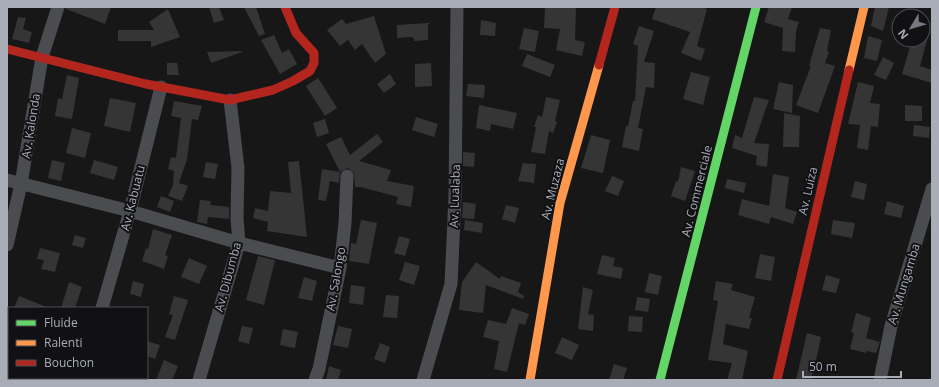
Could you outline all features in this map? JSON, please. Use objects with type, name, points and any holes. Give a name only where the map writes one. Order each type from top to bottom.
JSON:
[{"type":"street","name":"Av. Kalonda","points":[[7,245],[21,184],[42,57],[58,7]]},
{"type":"street","points":[[7,49],[161,86],[230,100],[273,90],[310,71],[314,63],[314,54],[296,33],[285,7]]},
{"type":"street","name":"Av. Lualaba","points":[[423,380],[451,284],[456,197],[457,7]]},
{"type":"street","name":"Av. Muzaza","points":[[530,380],[560,203],[615,7]]},
{"type":"street","name":"Av. Commerciale","points":[[660,380],[756,7]]},
{"type":"street","name":"Av. Luiza","points":[[777,380],[864,7]]},
{"type":"street","name":"Av. Kabuatu","points":[[102,307],[130,211],[161,86]]},
{"type":"street","name":"Av. Dibumba","points":[[199,380],[239,244],[237,218],[238,168],[230,100]]},
{"type":"street","name":"Av. Salongo","points":[[315,380],[319,369],[340,268],[345,223],[347,176]]},
{"type":"street","points":[[7,180],[130,211],[239,244],[340,268]]},
{"type":"street","name":"Av. Mungamba","points":[[880,380],[891,326],[932,189]]},
{"type":"building","points":[[66,7],[111,7],[105,24],[66,9]]},
{"type":"building","points":[[209,7],[219,7],[224,20],[214,23]]},
{"type":"building","points":[[244,7],[256,7],[265,34],[259,36]]},
{"type":"building","points":[[545,7],[576,7],[575,40],[585,42],[582,56],[556,50],[560,29],[544,28]]},
{"type":"building","points":[[656,7],[701,7],[707,9],[697,46],[705,49],[701,61],[681,53],[690,32],[652,19]]},
{"type":"building","points":[[769,7],[792,7],[788,19],[799,22],[796,31],[795,52],[782,51],[783,28],[764,22]]},
{"type":"building","points":[[875,7],[889,7],[883,31],[871,26]]},
{"type":"building","points":[[168,9],[180,37],[151,47],[151,41],[118,41],[118,30],[154,30],[149,22]]},
{"type":"building","points":[[374,16],[386,54],[375,63],[362,44],[355,50],[348,40],[340,46],[327,30],[342,19],[346,24]]},
{"type":"building","points":[[18,17],[26,18],[23,29],[32,32],[29,43],[12,39]]},
{"type":"building","points":[[481,20],[496,23],[495,36],[480,35]]},
{"type":"building","points":[[430,23],[428,25],[428,40],[414,41],[414,38],[411,37],[397,38],[397,25]]},
{"type":"building","points":[[639,26],[654,31],[644,62],[655,63],[654,88],[646,87],[638,128],[643,129],[639,151],[622,147],[633,101],[635,101],[638,46],[633,44]]},
{"type":"building","points":[[524,28],[539,31],[535,52],[519,49]]},
{"type":"building","points":[[820,28],[831,30],[827,51],[829,52],[825,63],[835,66],[818,113],[796,105],[811,66],[809,66]]},
{"type":"building","points":[[274,35],[282,53],[289,49],[297,64],[280,74],[261,40]]},
{"type":"building","points":[[868,36],[882,40],[877,61],[864,58]]},
{"type":"building","points":[[910,48],[925,48],[920,66],[932,70],[932,83],[902,74]]},
{"type":"building","points":[[242,51],[211,63],[207,52]]},
{"type":"building","points":[[527,54],[555,65],[550,77],[522,66]]},
{"type":"building","points":[[883,57],[894,63],[886,80],[874,75]]},
{"type":"building","points":[[167,63],[177,63],[179,75],[167,75]]},
{"type":"building","points":[[431,63],[432,86],[415,87],[415,64]]},
{"type":"building","points":[[691,72],[710,77],[703,105],[683,99]]},
{"type":"building","points":[[390,74],[396,84],[384,93],[377,84]]},
{"type":"building","points":[[67,75],[79,78],[72,119],[55,116],[58,98],[62,99]]},
{"type":"building","points":[[318,78],[337,108],[325,116],[306,86]]},
{"type":"building","points":[[779,82],[793,85],[792,113],[773,109]]},
{"type":"building","points":[[858,82],[874,86],[870,103],[880,104],[878,127],[871,126],[868,150],[857,148],[860,125],[848,124]]},
{"type":"building","points":[[468,84],[485,85],[484,98],[466,96]]},
{"type":"building","points":[[546,97],[560,100],[555,121],[557,122],[553,133],[549,131],[545,154],[531,152],[536,127],[534,127],[538,115],[542,117]]},
{"type":"building","points":[[754,97],[769,100],[754,143],[769,144],[767,167],[756,165],[757,156],[732,148],[735,135],[742,138]]},
{"type":"building","points":[[110,98],[136,103],[130,132],[104,126]]},
{"type":"building","points":[[174,101],[202,106],[198,120],[192,119],[187,159],[179,183],[188,186],[182,201],[168,196],[173,185],[174,171],[168,169],[171,157],[176,158],[181,118],[171,116]]},
{"type":"building","points":[[479,105],[517,113],[513,129],[491,124],[490,131],[476,128]]},
{"type":"building","points":[[905,105],[922,106],[922,121],[905,121]]},
{"type":"building","points":[[784,113],[800,116],[799,147],[783,147]]},
{"type":"building","points":[[416,117],[438,124],[434,137],[412,130]]},
{"type":"building","points":[[325,119],[329,133],[317,137],[313,123]]},
{"type":"building","points":[[914,125],[930,127],[929,138],[913,136]]},
{"type":"building","points":[[72,128],[91,133],[85,158],[66,153]]},
{"type":"building","points":[[377,134],[383,142],[359,161],[391,170],[387,181],[414,186],[411,207],[396,204],[398,197],[361,187],[355,187],[354,173],[348,168],[340,172],[326,144],[341,137],[350,155]]},
{"type":"building","points":[[591,135],[610,140],[603,173],[581,168]]},
{"type":"building","points":[[463,152],[475,153],[474,167],[463,166]]},
{"type":"building","points":[[52,160],[65,163],[61,181],[48,178]]},
{"type":"building","points":[[94,160],[118,167],[114,180],[90,173]]},
{"type":"building","points":[[299,161],[307,237],[267,231],[268,222],[253,218],[255,208],[268,211],[270,191],[291,193],[288,162]]},
{"type":"building","points":[[206,162],[218,164],[215,179],[203,177]]},
{"type":"building","points":[[523,163],[536,164],[534,183],[518,181]]},
{"type":"building","points":[[681,167],[695,171],[685,201],[671,196],[676,181],[678,182]]},
{"type":"building","points":[[322,169],[340,172],[339,183],[330,181],[326,201],[318,200]]},
{"type":"building","points":[[773,174],[789,177],[785,208],[797,212],[793,224],[771,217],[769,224],[738,215],[742,199],[769,206]]},
{"type":"building","points":[[612,176],[624,181],[618,196],[605,191]]},
{"type":"building","points":[[727,179],[746,183],[744,193],[725,188]]},
{"type":"building","points":[[855,181],[867,184],[864,200],[851,197]]},
{"type":"building","points":[[161,196],[174,201],[170,212],[157,207]]},
{"type":"building","points":[[200,200],[211,201],[210,205],[229,207],[229,219],[208,217],[207,224],[197,222]]},
{"type":"building","points":[[887,201],[904,206],[901,218],[884,214]]},
{"type":"building","points":[[463,202],[476,204],[474,219],[462,218]]},
{"type":"building","points":[[506,205],[519,208],[515,223],[502,219]]},
{"type":"building","points":[[361,220],[377,223],[369,264],[349,261],[351,243],[356,244]]},
{"type":"building","points":[[465,220],[483,223],[482,233],[464,230]]},
{"type":"building","points":[[833,220],[855,223],[852,238],[831,234]]},
{"type":"building","points":[[153,229],[172,235],[165,255],[168,256],[164,269],[142,261],[146,248],[148,249]]},
{"type":"building","points":[[75,235],[86,238],[83,248],[72,245]]},
{"type":"building","points":[[399,236],[410,239],[405,256],[394,253]]},
{"type":"building","points":[[40,248],[60,253],[55,272],[41,269],[44,260],[37,259]]},
{"type":"building","points":[[760,254],[775,257],[771,281],[755,278]]},
{"type":"building","points":[[602,255],[615,258],[613,266],[623,268],[621,279],[597,274]]},
{"type":"building","points":[[258,256],[275,260],[264,305],[246,300]]},
{"type":"building","points":[[189,258],[207,266],[199,284],[181,277]]},
{"type":"building","points":[[405,262],[420,266],[414,285],[399,280]]},
{"type":"building","points":[[476,262],[500,279],[501,276],[521,283],[518,292],[524,296],[523,299],[486,285],[483,313],[459,310],[462,282]]},
{"type":"building","points":[[649,273],[662,276],[658,295],[645,292]]},
{"type":"building","points":[[826,275],[840,279],[836,293],[822,290]]},
{"type":"building","points":[[304,277],[317,281],[312,301],[298,298]]},
{"type":"building","points":[[133,281],[144,284],[141,297],[130,294]]},
{"type":"building","points":[[716,281],[733,284],[731,290],[755,297],[749,318],[752,318],[749,329],[726,324],[723,344],[748,351],[742,380],[727,380],[732,363],[708,360],[718,301],[713,300]]},
{"type":"building","points":[[69,282],[82,287],[75,307],[61,307]]},
{"type":"building","points":[[351,285],[365,287],[363,305],[349,303]]},
{"type":"building","points":[[583,287],[593,290],[588,314],[594,315],[593,331],[578,329]]},
{"type":"building","points":[[386,295],[399,296],[397,318],[383,317]]},
{"type":"building","points":[[19,296],[46,307],[14,307]]},
{"type":"building","points":[[174,296],[188,300],[175,340],[165,337],[173,315],[169,314]]},
{"type":"building","points":[[637,297],[650,299],[648,312],[635,310]]},
{"type":"building","points":[[512,308],[529,314],[525,325],[519,323],[507,372],[494,369],[499,341],[483,337],[488,320],[506,324]]},
{"type":"building","points":[[856,313],[871,318],[866,338],[880,342],[876,353],[867,351],[866,353],[850,349],[854,333],[851,332]]},
{"type":"building","points":[[629,316],[643,317],[642,332],[628,331]]},
{"type":"building","points":[[242,326],[253,328],[249,344],[238,341]]},
{"type":"building","points":[[338,326],[352,329],[348,348],[333,345]]},
{"type":"building","points":[[283,329],[298,332],[295,348],[280,345]]},
{"type":"building","points":[[807,333],[821,337],[816,360],[811,380],[796,380]]},
{"type":"building","points":[[562,337],[579,345],[572,360],[555,353]]},
{"type":"building","points":[[148,341],[160,345],[155,359],[148,356]]},
{"type":"building","points":[[380,343],[390,347],[385,363],[374,359]]},
{"type":"building","points":[[164,360],[178,366],[172,380],[156,380]]},
{"type":"building","points":[[614,364],[627,368],[623,380],[609,380]]},
{"type":"building","points":[[329,366],[341,370],[338,380],[326,380]]},
{"type":"traffic: fast","points":[[660,380],[756,7]]},
{"type":"traffic: slow","points":[[849,70],[864,7]]},
{"type":"traffic: slow","points":[[530,380],[560,203],[599,65]]},
{"type":"traffic: jam","points":[[7,49],[146,84],[230,100],[273,90],[310,71],[314,63],[314,53],[296,33],[285,7]]},
{"type":"traffic: jam","points":[[599,65],[615,7]]},
{"type":"traffic: jam","points":[[777,380],[849,70]]}]
